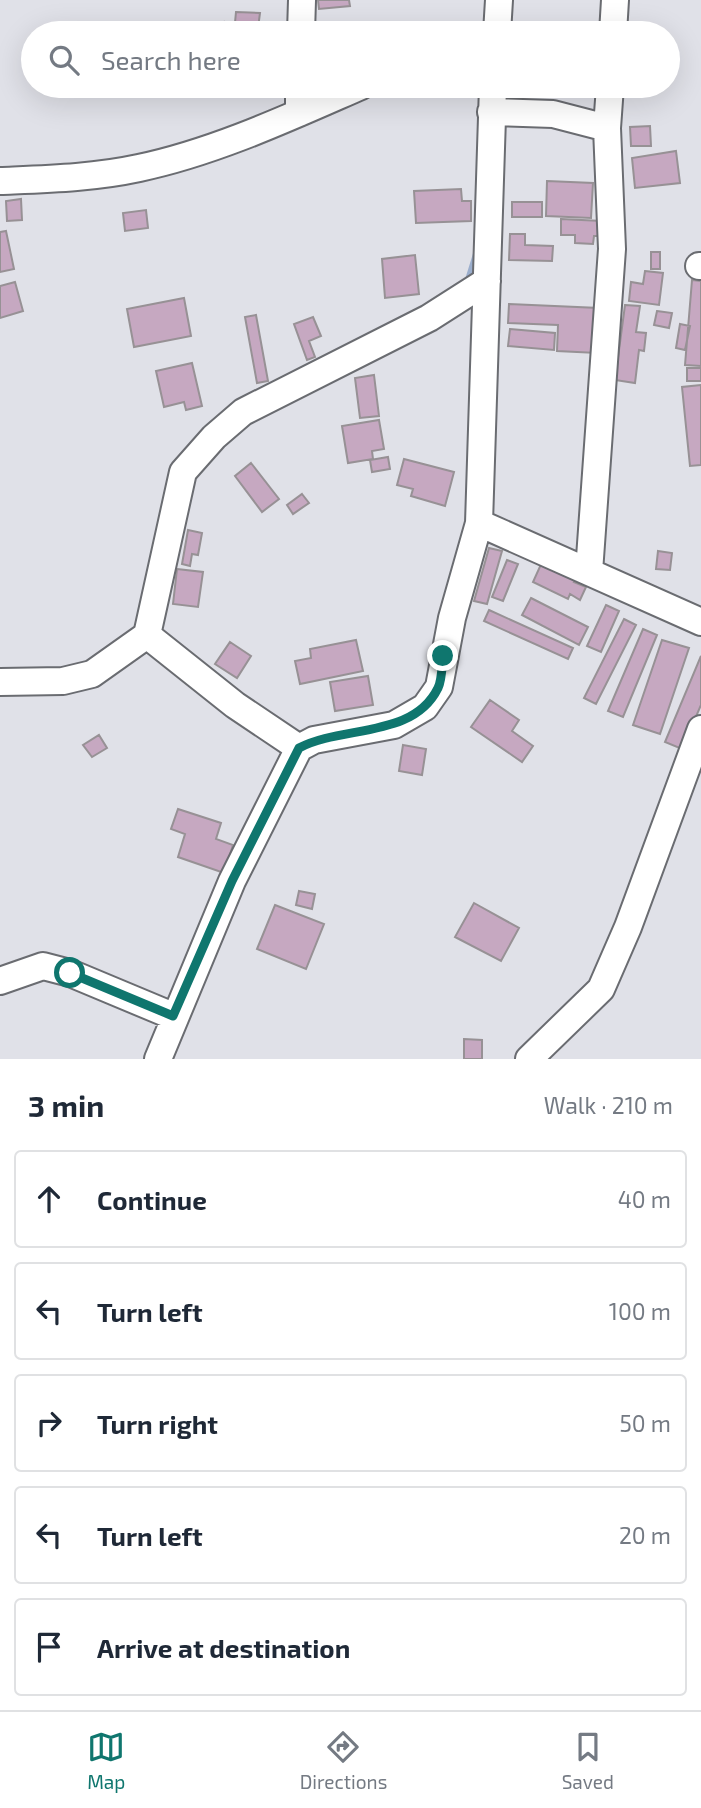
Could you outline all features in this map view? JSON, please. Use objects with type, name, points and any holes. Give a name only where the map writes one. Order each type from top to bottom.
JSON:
[{"type":"street","points":[[301,21],[302,0]]},
{"type":"street","points":[[614,21],[615,0]]},
{"type":"street","points":[[299,98],[299,113]]},
{"type":"street","points":[[0,181],[81,178],[141,168],[188,154],[333,98]]},
{"type":"street","points":[[158,1059],[173,1016],[232,881],[299,748],[314,740],[394,725],[425,707],[439,687],[452,618],[479,523],[493,98]]},
{"type":"street","points":[[589,572],[612,249],[607,128],[609,98]]},
{"type":"street","points":[[492,112],[553,114],[607,128]]},
{"type":"street","points":[[0,682],[62,681],[92,674],[146,635],[183,472],[214,437],[243,411],[429,318],[487,281]]},
{"type":"street","points":[[479,523],[701,622]]},
{"type":"street","points":[[146,635],[235,705],[299,748]]},
{"type":"street","points":[[529,1059],[601,989],[628,927],[701,730]]},
{"type":"street","points":[[0,981],[43,966],[70,973],[173,1016]]},
{"type":"building","points":[[318,0],[349,0],[350,6],[319,9]]},
{"type":"building","points":[[236,12],[260,13],[259,21],[235,21]]},
{"type":"building","points":[[650,126],[651,146],[631,146],[630,127]]},
{"type":"building","points":[[676,151],[680,183],[635,188],[632,158]]},
{"type":"building","points":[[547,181],[593,183],[591,218],[546,216]]},
{"type":"building","points":[[461,189],[462,201],[471,201],[471,221],[416,223],[414,191]]},
{"type":"building","points":[[21,199],[22,220],[7,221],[6,201]]},
{"type":"building","points":[[512,202],[542,202],[542,217],[512,217]]},
{"type":"building","points":[[146,210],[148,228],[125,231],[123,213]]},
{"type":"building","points":[[561,219],[602,221],[601,236],[594,236],[593,244],[575,243],[575,235],[561,235]]},
{"type":"building","points":[[6,231],[14,269],[0,272],[0,232]]},
{"type":"building","points":[[510,234],[525,234],[525,245],[553,246],[552,261],[509,260]]},
{"type":"building","points":[[651,252],[660,252],[660,269],[651,269]]},
{"type":"building","points":[[415,255],[419,294],[385,298],[382,259]]},
{"type":"building","points":[[645,271],[663,273],[659,305],[629,301],[631,282],[643,284]]},
{"type":"building","points":[[692,280],[701,281],[701,366],[685,365]]},
{"type":"building","points":[[15,282],[23,311],[0,318],[0,286]]},
{"type":"building","points":[[184,298],[191,336],[134,347],[127,309]]},
{"type":"building","points":[[509,304],[599,308],[597,353],[557,351],[558,325],[508,323]]},
{"type":"building","points":[[625,305],[640,306],[636,332],[646,333],[644,351],[639,350],[635,383],[615,380]]},
{"type":"building","points":[[657,311],[672,313],[669,328],[654,325]]},
{"type":"building","points":[[256,315],[268,381],[257,383],[245,317]]},
{"type":"building","points":[[313,317],[321,336],[309,341],[315,357],[307,360],[294,324]]},
{"type":"building","points":[[680,324],[690,326],[685,350],[676,348]]},
{"type":"building","points":[[510,329],[555,333],[554,350],[508,346]]},
{"type":"building","points":[[192,363],[202,406],[186,410],[184,402],[164,407],[156,371]]},
{"type":"building","points":[[687,368],[701,368],[701,381],[687,381]]},
{"type":"building","points":[[374,375],[379,416],[360,418],[355,378]]},
{"type":"building","points":[[701,385],[701,465],[690,466],[682,387]]},
{"type":"building","points":[[379,420],[384,449],[372,451],[373,459],[348,463],[342,426]]},
{"type":"building","points":[[388,457],[390,469],[372,472],[370,460]]},
{"type":"building","points":[[404,459],[454,472],[445,506],[411,496],[413,489],[397,485]]},
{"type":"building","points":[[251,463],[279,499],[262,512],[235,476]]},
{"type":"building","points":[[302,494],[309,503],[293,514],[287,505]]},
{"type":"building","points":[[188,530],[202,533],[198,555],[192,554],[190,566],[182,564]]},
{"type":"building","points":[[489,548],[502,551],[487,604],[474,601]]},
{"type":"building","points":[[658,551],[672,553],[670,570],[656,569]]},
{"type":"building","points":[[507,560],[518,564],[503,601],[492,597]]},
{"type":"building","points":[[542,562],[577,578],[574,582],[586,587],[580,600],[570,594],[568,599],[533,582]]},
{"type":"building","points":[[177,569],[203,572],[198,607],[173,604]]},
{"type":"building","points":[[531,598],[588,627],[579,645],[522,615]]},
{"type":"building","points":[[606,605],[619,611],[601,652],[587,646]]},
{"type":"building","points":[[489,610],[573,648],[568,659],[484,621]]},
{"type":"building","points":[[624,619],[636,625],[596,704],[584,698]]},
{"type":"building","points":[[643,629],[657,635],[623,717],[608,711]]},
{"type":"building","points":[[356,640],[363,671],[300,684],[295,661],[311,658],[310,649]]},
{"type":"building","points":[[662,640],[689,648],[660,734],[633,725]]},
{"type":"building","points":[[230,642],[251,656],[237,678],[215,664]]},
{"type":"building","points":[[701,656],[701,705],[682,749],[665,742]]},
{"type":"building","points":[[368,676],[373,705],[335,711],[330,682]]},
{"type":"building","points":[[490,700],[519,720],[512,731],[533,746],[522,762],[471,727]]},
{"type":"building","points":[[99,735],[107,748],[92,757],[83,745]]},
{"type":"building","points":[[403,745],[426,749],[422,775],[399,771]]},
{"type":"building","points":[[178,809],[221,823],[216,839],[233,845],[224,873],[178,857],[185,834],[171,829]]},
{"type":"building","points":[[299,891],[315,894],[312,909],[296,905]]},
{"type":"building","points":[[474,903],[519,928],[501,961],[455,937]]},
{"type":"building","points":[[275,905],[324,924],[306,969],[257,949]]},
{"type":"building","points":[[464,1039],[482,1040],[482,1059],[464,1059]]},
{"type":"waterway","points":[[468,280],[476,254]]},
{"type":"route","points":[[70,973],[173,1016],[232,881],[299,748],[314,740],[394,725],[425,707],[439,687],[443,656]]}]
